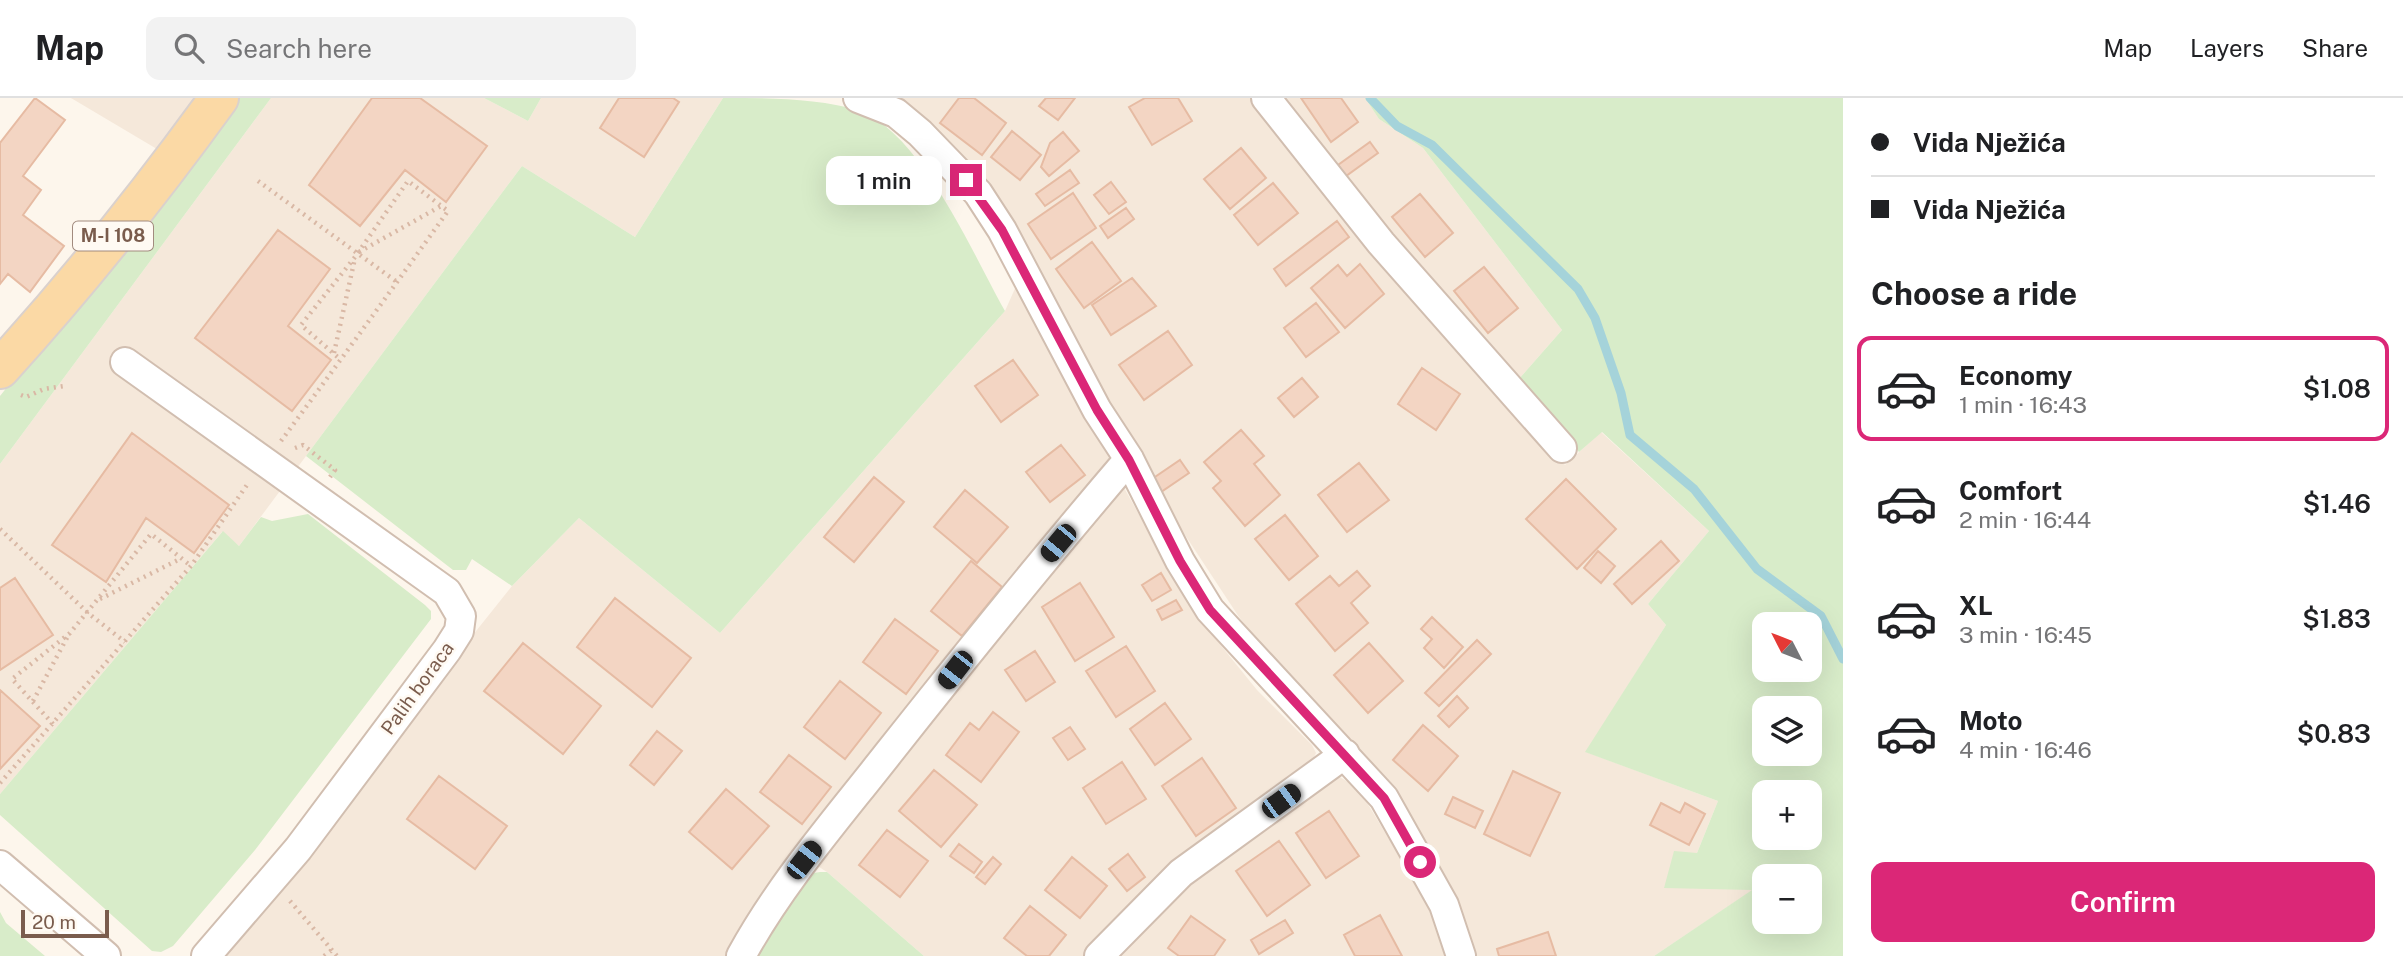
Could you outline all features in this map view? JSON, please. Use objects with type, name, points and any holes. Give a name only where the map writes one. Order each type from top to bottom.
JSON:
[{"type":"main road","name":"M-I 108","points":[[7,380],[55,308],[144,198],[219,98]]},
{"type":"street","points":[[858,98],[896,113],[920,133],[978,193],[1002,230],[1097,410],[1129,460],[1180,561],[1210,610],[1345,754],[1390,810],[1444,905],[1461,956]]},
{"type":"street","points":[[1266,98],[1381,243],[1562,448]]},
{"type":"street","name":"Palih boraca","points":[[125,362],[447,592],[461,615],[459,631],[447,650],[272,879],[206,956]]},
{"type":"street","points":[[741,956],[763,916],[804,860],[1022,585],[1129,460]]},
{"type":"street","points":[[1099,956],[1181,873],[1345,754]]},
{"type":"street","points":[[0,864],[106,956]]},
{"type":"path","points":[[258,181],[397,282]]},
{"type":"path","points":[[278,444],[341,360],[449,211],[408,181],[357,254],[301,325],[341,360]]},
{"type":"path","points":[[334,353],[357,254],[441,206]]},
{"type":"path","points":[[7,380],[26,397],[44,389],[64,386]]},
{"type":"path","points":[[294,449],[303,445],[335,470],[329,477]]},
{"type":"path","points":[[0,783],[191,566],[254,474]]},
{"type":"path","points":[[0,529],[88,613],[125,642]]},
{"type":"path","points":[[52,724],[12,679],[70,633],[151,534],[191,566]]},
{"type":"path","points":[[96,601],[180,559]]},
{"type":"path","points":[[33,701],[70,633]]},
{"type":"path","points":[[272,879],[337,956]]},
{"type":"path","points":[[324,956],[332,950]]},
{"type":"shaded area","points":[[71,98],[209,98],[167,155]]},
{"type":"shaded area","points":[[271,98],[484,98],[528,121],[541,98],[723,98],[635,237],[522,166],[239,546],[222,532],[0,794],[0,464]]},
{"type":"shaded area","points":[[897,98],[1251,98],[1389,276],[1565,465],[1601,432],[1709,531],[1648,604],[1666,625],[1586,752],[1718,801],[1697,853],[1752,891],[1654,956],[1476,956],[1457,902],[1395,792],[1347,736],[1281,670],[1239,617],[1108,418],[984,191],[932,125],[906,102]]},
{"type":"shaded area","points":[[1275,98],[1365,98],[1379,119],[1423,148],[1562,330],[1518,380],[1327,163]]},
{"type":"shaded area","points":[[1021,275],[1121,451],[735,956],[205,956],[310,839],[512,586],[579,518],[720,633],[1005,311]]},
{"type":"shaded area","points":[[1118,477],[1193,611],[1257,690],[1312,745],[1316,753],[1311,763],[1157,881],[1083,956],[924,956],[827,872],[808,860]]},
{"type":"shaded area","points":[[1335,774],[1356,787],[1363,796],[1430,907],[1447,956],[1113,956],[1182,886]]},
{"type":"green space","points":[[238,98],[271,98],[0,464],[0,396]]},
{"type":"green space","points":[[484,98],[541,98],[528,121]]},
{"type":"green space","points":[[723,98],[828,103],[861,111],[884,125],[926,171],[962,229],[1005,311],[720,633],[579,518],[512,586],[472,559],[466,570],[453,570],[306,456],[522,166],[635,237]]},
{"type":"green space","points":[[1365,98],[1843,98],[1843,956],[1654,956],[1752,890],[1664,888],[1674,851],[1697,853],[1718,801],[1585,752],[1666,625],[1648,604],[1709,531],[1602,432],[1579,452],[1518,380],[1562,330],[1423,148],[1379,119]]},
{"type":"green space","points":[[308,514],[425,605],[431,611],[431,619],[255,850],[173,946],[161,952],[152,951],[0,815],[0,794],[223,531],[239,546],[261,517],[272,521]]},
{"type":"green space","points":[[827,872],[924,956],[748,956],[808,874]]},
{"type":"green space","points":[[0,912],[6,923],[45,956],[0,956]]},
{"type":"building","points":[[35,98],[65,120],[23,176],[41,190],[23,215],[64,246],[30,292],[8,274],[0,284],[0,143]]},
{"type":"building","points":[[372,98],[420,98],[487,146],[446,202],[405,170],[360,226],[309,185]]},
{"type":"building","points":[[619,98],[673,98],[679,102],[644,157],[600,128]]},
{"type":"building","points":[[959,98],[974,98],[1006,123],[982,155],[940,123]]},
{"type":"building","points":[[1046,98],[1075,98],[1058,120],[1039,106]]},
{"type":"building","points":[[1145,98],[1178,98],[1192,121],[1152,145],[1129,107]]},
{"type":"building","points":[[1301,98],[1341,98],[1358,122],[1331,142]]},
{"type":"building","points":[[1012,131],[1041,155],[1020,180],[991,157]]},
{"type":"building","points":[[1063,132],[1079,151],[1049,176],[1041,167],[1050,143]]},
{"type":"building","points":[[1370,142],[1378,153],[1346,176],[1338,165]]},
{"type":"building","points":[[1241,148],[1266,178],[1230,209],[1204,179]]},
{"type":"building","points":[[1070,170],[1079,183],[1045,206],[1036,194]]},
{"type":"building","points":[[1111,182],[1126,202],[1109,214],[1094,195]]},
{"type":"building","points":[[1273,183],[1298,213],[1258,245],[1234,215]]},
{"type":"building","points":[[1073,193],[1096,228],[1051,259],[1028,224]]},
{"type":"building","points":[[1420,194],[1453,233],[1425,257],[1392,217]]},
{"type":"building","points":[[1126,208],[1134,219],[1108,238],[1100,226]]},
{"type":"building","points":[[1337,221],[1349,237],[1286,286],[1274,269]]},
{"type":"building","points":[[278,230],[330,269],[288,326],[331,360],[292,411],[195,338]]},
{"type":"building","points":[[1092,242],[1121,281],[1084,308],[1056,269]]},
{"type":"building","points":[[1360,264],[1384,294],[1345,328],[1311,288],[1338,265],[1347,276]]},
{"type":"building","points":[[1484,267],[1518,308],[1488,333],[1454,291]]},
{"type":"building","points":[[1132,278],[1156,306],[1111,335],[1092,305]]},
{"type":"building","points":[[1316,303],[1339,332],[1306,357],[1284,328]]},
{"type":"building","points":[[1168,331],[1192,365],[1144,400],[1119,365]]},
{"type":"building","points":[[1013,360],[1038,395],[1001,422],[975,386]]},
{"type":"building","points":[[1422,368],[1460,394],[1436,430],[1398,404]]},
{"type":"building","points":[[1302,378],[1318,397],[1294,417],[1278,398]]},
{"type":"building","points":[[1241,430],[1264,456],[1254,464],[1280,495],[1245,526],[1213,488],[1221,481],[1204,462]]},
{"type":"building","points":[[132,433],[229,505],[194,553],[146,518],[106,582],[52,545]]},
{"type":"building","points":[[1061,445],[1085,475],[1050,502],[1026,472]]},
{"type":"building","points":[[1180,460],[1189,473],[1161,492],[1152,479]]},
{"type":"building","points":[[1359,463],[1389,500],[1347,532],[1318,495]]},
{"type":"building","points":[[874,477],[904,502],[854,562],[824,537]]},
{"type":"building","points":[[1566,479],[1616,529],[1577,569],[1526,519]]},
{"type":"building","points":[[965,490],[1008,527],[977,563],[934,527]]},
{"type":"building","points":[[1285,515],[1318,556],[1289,580],[1255,539]]},
{"type":"building","points":[[1661,541],[1679,561],[1632,604],[1614,584]]},
{"type":"building","points":[[1598,551],[1615,566],[1601,583],[1584,568]]},
{"type":"building","points":[[971,561],[1002,587],[962,636],[931,611]]},
{"type":"building","points":[[1357,571],[1370,586],[1351,603],[1368,623],[1335,651],[1296,604],[1330,576],[1339,586]]},
{"type":"building","points":[[1161,573],[1171,590],[1152,601],[1142,585]]},
{"type":"building","points":[[15,578],[53,635],[0,670],[0,588]]},
{"type":"building","points":[[1080,583],[1114,637],[1075,661],[1042,607]]},
{"type":"building","points":[[615,598],[691,658],[652,707],[577,647]]},
{"type":"building","points":[[1176,600],[1182,610],[1162,620],[1157,610]]},
{"type":"building","points":[[1432,617],[1463,647],[1444,668],[1424,648],[1432,639],[1421,629]]},
{"type":"building","points":[[895,619],[938,651],[906,694],[863,662]]},
{"type":"building","points":[[1477,640],[1491,654],[1439,706],[1425,693]]},
{"type":"building","points":[[523,643],[601,706],[563,754],[484,691]]},
{"type":"building","points":[[1369,643],[1403,681],[1368,713],[1334,675]]},
{"type":"building","points":[[1126,646],[1155,691],[1116,717],[1086,671]]},
{"type":"building","points":[[1035,651],[1055,682],[1026,701],[1005,670]]},
{"type":"building","points":[[840,681],[881,713],[845,759],[804,727]]},
{"type":"building","points":[[0,690],[40,726],[0,769]]},
{"type":"building","points":[[1457,696],[1468,708],[1449,727],[1438,716]]},
{"type":"building","points":[[1165,703],[1191,739],[1155,765],[1130,729]]},
{"type":"building","points":[[993,712],[1019,732],[981,782],[946,755],[970,723],[979,730]]},
{"type":"building","points":[[1423,725],[1458,756],[1428,791],[1393,760]]},
{"type":"building","points":[[1070,727],[1085,749],[1068,760],[1053,738]]},
{"type":"building","points":[[657,731],[682,751],[654,785],[630,765]]},
{"type":"building","points":[[789,755],[831,787],[802,824],[760,792]]},
{"type":"building","points":[[1202,758],[1236,808],[1196,836],[1162,786]]},
{"type":"building","points":[[1122,762],[1146,799],[1106,824],[1083,788]]},
{"type":"building","points":[[934,770],[977,805],[941,847],[899,811]]},
{"type":"building","points":[[1513,771],[1560,793],[1530,856],[1484,834]]},
{"type":"building","points":[[439,776],[507,826],[475,869],[407,819]]},
{"type":"building","points":[[726,789],[769,826],[732,869],[689,832]]},
{"type":"building","points":[[1453,797],[1483,811],[1475,828],[1445,814]]},
{"type":"building","points":[[1661,803],[1680,813],[1685,803],[1705,814],[1689,845],[1650,825]]},
{"type":"building","points":[[1329,811],[1359,856],[1326,878],[1296,833]]},
{"type":"building","points":[[887,830],[928,861],[900,897],[859,865]]},
{"type":"building","points":[[1279,841],[1310,885],[1267,916],[1236,871]]},
{"type":"building","points":[[959,844],[982,862],[974,873],[950,856]]},
{"type":"building","points":[[1128,854],[1145,877],[1127,891],[1109,869]]},
{"type":"building","points":[[993,857],[1001,864],[985,884],[976,877]]},
{"type":"building","points":[[1072,857],[1107,886],[1080,918],[1045,890]]},
{"type":"building","points":[[1030,906],[1066,935],[1049,956],[1027,956],[1004,938]]},
{"type":"building","points":[[1380,915],[1402,956],[1355,956],[1344,935]]},
{"type":"building","points":[[1191,916],[1225,940],[1214,956],[1179,956],[1168,948]]},
{"type":"building","points":[[1285,920],[1293,933],[1259,954],[1251,940]]},
{"type":"building","points":[[1548,932],[1556,956],[1499,956],[1497,949]]},
{"type":"waterway","points":[[1370,98],[1397,126],[1432,145],[1578,289],[1595,318],[1621,393],[1630,435],[1694,489],[1757,569],[1821,616],[1843,659]]},
{"type":"route","points":[[966,180],[978,193],[1002,230],[1097,410],[1129,460],[1180,561],[1210,610],[1384,798],[1420,862]]}]
